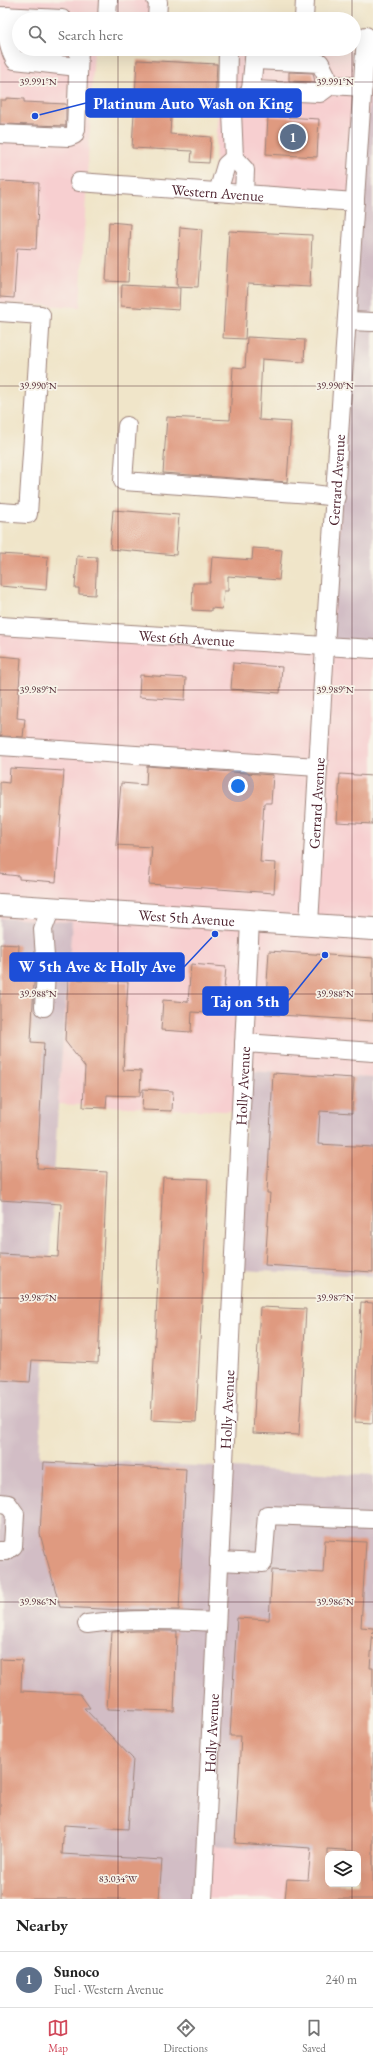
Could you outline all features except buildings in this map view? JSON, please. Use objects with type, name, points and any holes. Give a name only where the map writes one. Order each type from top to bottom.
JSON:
[{"type":"main road","name":"West 5th Avenue","points":[[0,905],[373,928]]},
{"type":"street","points":[[107,12],[108,0]]},
{"type":"street","points":[[156,0],[158,2],[157,12]]},
{"type":"street","points":[[304,12],[305,0]]},
{"type":"street","points":[[4,16],[9,49],[12,54]]},
{"type":"street","name":"Gerrard Avenue","points":[[309,924],[325,646],[355,202],[366,94],[364,36]]},
{"type":"street","points":[[13,56],[15,60],[78,67]]},
{"type":"street","points":[[0,134],[69,137],[74,135],[76,129],[79,56]]},
{"type":"street","points":[[228,56],[227,102],[232,112],[234,158],[245,170],[244,194]]},
{"type":"street","points":[[232,112],[251,90],[254,56]]},
{"type":"street","points":[[269,56],[320,63],[331,85],[366,94]]},
{"type":"street","points":[[251,90],[320,93],[331,85]]},
{"type":"street","points":[[218,192],[226,164],[234,158]]},
{"type":"street","name":"Western Avenue","points":[[79,182],[355,202]]},
{"type":"street","points":[[0,312],[41,315],[28,514],[0,512]]},
{"type":"street","points":[[348,321],[373,322]]},
{"type":"street","points":[[127,426],[123,481],[312,494],[336,498]]},
{"type":"street","name":"West 6th Avenue","points":[[0,626],[373,649]]},
{"type":"street","points":[[0,746],[318,767]]},
{"type":"street","points":[[44,1007],[46,971],[43,929],[51,908]]},
{"type":"street","name":"Holly Avenue","points":[[203,1899],[250,921]]},
{"type":"street","points":[[244,1043],[373,1052]]},
{"type":"street","points":[[0,1503],[8,1504],[15,1514],[13,1546],[6,1551],[0,1551]]},
{"type":"street","points":[[219,1561],[263,1563],[267,1515],[373,1519]]},
{"type":"street","points":[[87,1624],[115,1620],[140,1619],[216,1622]]},
{"type":"shaded area","points":[[0,0],[166,0],[166,12],[12,12],[12,56],[94,56],[80,307],[0,303]]},
{"type":"shaded area","points":[[361,34],[373,35],[373,1078],[249,1071],[246,1112],[58,1104],[72,922],[0,918],[0,622],[325,644],[353,199],[213,193],[222,56],[361,56]]},
{"type":"shaded area","points":[[373,44],[373,642],[332,639]]},
{"type":"shaded area","points":[[0,918],[72,922],[58,1104],[39,1457],[373,1476],[373,1857],[361,1855],[361,1851],[325,1851],[325,1853],[199,1844],[196,1899],[0,1899]]},
{"type":"shaded area","points":[[248,1071],[373,1078],[373,1276],[240,1270]]},
{"type":"shaded area","points":[[199,1844],[325,1853],[325,1887],[361,1887],[373,1899],[196,1899]]},
{"type":"place","name":"Platinum Auto Wash on King","points":[[35,116]]},
{"type":"place","name":"Sunoco","points":[[293,137]]},
{"type":"place","name":"W 5th Ave & Holly Ave","points":[[215,934]]},
{"type":"place","name":"Taj on 5th","points":[[325,955]]}]
